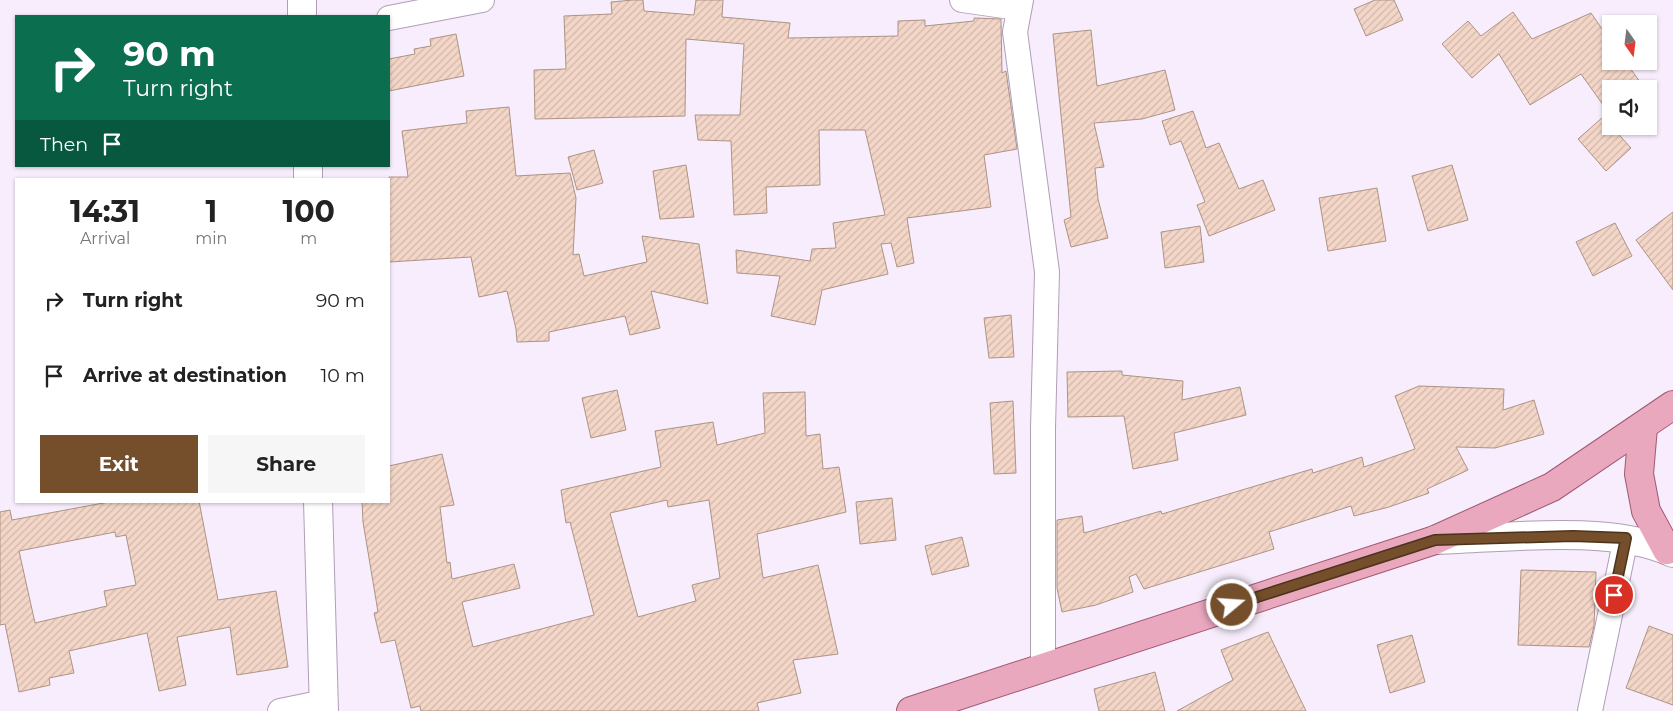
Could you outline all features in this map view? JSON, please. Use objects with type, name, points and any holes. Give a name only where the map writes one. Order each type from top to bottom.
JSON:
[{"type":"main road","points":[[911,711],[1043,666],[1435,540],[1552,487],[1644,427],[1673,405]]},
{"type":"main road","points":[[1644,427],[1639,474],[1646,511],[1670,551]]},
{"type":"street","points":[[302,0],[302,15]]},
{"type":"street","points":[[390,18],[482,0]]},
{"type":"street","points":[[962,0],[1020,4],[1015,32],[1047,272],[1043,428],[1043,666]]},
{"type":"street","points":[[280,711],[324,707],[318,503]]},
{"type":"street","points":[[1435,540],[1573,536],[1626,538],[1670,551]]},
{"type":"street","points":[[1590,711],[1626,538]]},
{"type":"building","points":[[643,0],[644,11],[694,15],[696,0],[723,0],[722,17],[790,23],[788,38],[898,36],[898,21],[925,20],[925,26],[974,21],[974,18],[1001,19],[1002,73],[1006,71],[1017,149],[984,155],[991,207],[907,218],[914,263],[897,267],[891,243],[881,244],[888,274],[822,290],[815,325],[771,316],[780,276],[737,273],[736,250],[810,261],[812,249],[836,248],[833,223],[885,215],[865,130],[819,130],[820,185],[766,187],[767,213],[734,215],[731,141],[698,140],[695,115],[740,115],[744,44],[686,39],[685,116],[535,119],[534,70],[566,69],[564,16],[612,14],[611,2]]},
{"type":"building","points":[[1375,0],[1394,0],[1403,20],[1366,36],[1354,9]]},
{"type":"building","points":[[1513,12],[1532,39],[1591,13],[1602,29],[1602,70],[1631,70],[1639,80],[1602,80],[1602,103],[1581,74],[1530,105],[1499,54],[1472,78],[1442,44],[1468,21],[1481,36]]},
{"type":"building","points":[[1091,30],[1097,86],[1165,70],[1175,110],[1142,119],[1094,123],[1104,167],[1095,168],[1098,199],[1108,238],[1071,247],[1064,220],[1071,217],[1053,34]]},
{"type":"building","points":[[456,34],[464,76],[390,91],[390,59],[415,54],[414,49],[431,46],[430,39]]},
{"type":"building","points":[[509,107],[516,176],[570,173],[576,198],[573,255],[579,254],[584,276],[647,262],[642,236],[699,244],[708,304],[651,291],[660,328],[630,335],[625,316],[549,332],[549,341],[517,342],[516,329],[507,291],[479,297],[471,257],[390,262],[389,177],[408,177],[402,131],[467,123],[466,111]]},
{"type":"building","points":[[1193,111],[1206,148],[1219,143],[1239,189],[1263,180],[1275,210],[1209,236],[1197,205],[1205,202],[1181,141],[1170,145],[1162,121]]},
{"type":"building","points":[[1602,118],[1602,135],[1619,135],[1631,148],[1606,171],[1578,139]]},
{"type":"building","points":[[594,150],[603,183],[577,190],[568,157]]},
{"type":"building","points":[[686,165],[694,217],[660,219],[653,171]]},
{"type":"building","points":[[1452,165],[1468,220],[1428,231],[1412,176]]},
{"type":"building","points":[[1377,188],[1386,241],[1328,251],[1319,198]]},
{"type":"building","points":[[1673,212],[1673,290],[1636,240]]},
{"type":"building","points":[[1615,223],[1632,256],[1593,276],[1576,242]]},
{"type":"building","points":[[1200,226],[1204,262],[1165,268],[1161,232]]},
{"type":"building","points":[[1011,315],[1014,357],[989,358],[984,318]]},
{"type":"building","points":[[1122,371],[1122,375],[1183,381],[1182,400],[1240,387],[1246,415],[1174,433],[1178,460],[1133,469],[1124,416],[1068,417],[1067,372]]},
{"type":"building","points":[[1419,386],[1504,389],[1503,410],[1534,400],[1544,434],[1495,448],[1456,447],[1468,470],[1427,489],[1429,493],[1389,507],[1354,516],[1351,506],[1269,532],[1274,549],[1144,589],[1136,574],[1129,577],[1133,592],[1096,605],[1062,612],[1057,588],[1057,520],[1082,516],[1084,533],[1161,511],[1162,514],[1312,469],[1313,473],[1362,457],[1364,467],[1415,449],[1395,396]]},
{"type":"building","points":[[617,390],[626,430],[591,438],[582,398]]},
{"type":"building","points":[[805,392],[806,436],[820,434],[823,469],[839,467],[846,512],[757,534],[763,578],[818,565],[838,654],[793,660],[801,693],[757,703],[759,711],[421,711],[420,706],[411,708],[395,640],[381,643],[374,613],[378,612],[363,522],[362,503],[390,503],[390,466],[442,454],[454,505],[440,507],[447,563],[450,562],[452,579],[514,564],[520,588],[462,602],[473,647],[594,615],[570,522],[566,523],[561,490],[661,467],[655,431],[713,422],[717,445],[765,433],[763,393]],"holes":[[[667,500],[668,507],[709,500],[720,578],[692,585],[696,601],[638,617],[610,513]]]},
{"type":"building","points":[[1013,401],[1016,473],[994,474],[990,403]]},
{"type":"building","points":[[892,498],[896,540],[860,544],[856,502]]},
{"type":"building","points":[[103,503],[199,503],[218,600],[276,591],[288,667],[237,675],[230,627],[177,637],[186,685],[159,691],[147,633],[69,651],[74,673],[49,678],[50,685],[19,692],[5,624],[0,625],[0,512],[10,510],[12,520]],"holes":[[[115,532],[116,537],[126,535],[136,585],[104,591],[107,606],[35,623],[19,551]]]},
{"type":"building","points":[[962,537],[969,566],[932,575],[925,546]]},
{"type":"building","points":[[1521,570],[1596,572],[1594,626],[1589,647],[1518,645]]},
{"type":"building","points":[[1649,626],[1673,635],[1673,705],[1626,688]]},
{"type":"building","points":[[1268,632],[1306,711],[1177,711],[1233,680],[1221,650]]},
{"type":"building","points":[[1412,635],[1425,682],[1390,693],[1377,645]]},
{"type":"building","points":[[1155,672],[1165,711],[1099,711],[1094,689]]},
{"type":"route","points":[[1232,605],[1435,540],[1553,536],[1626,538],[1614,595]]}]
